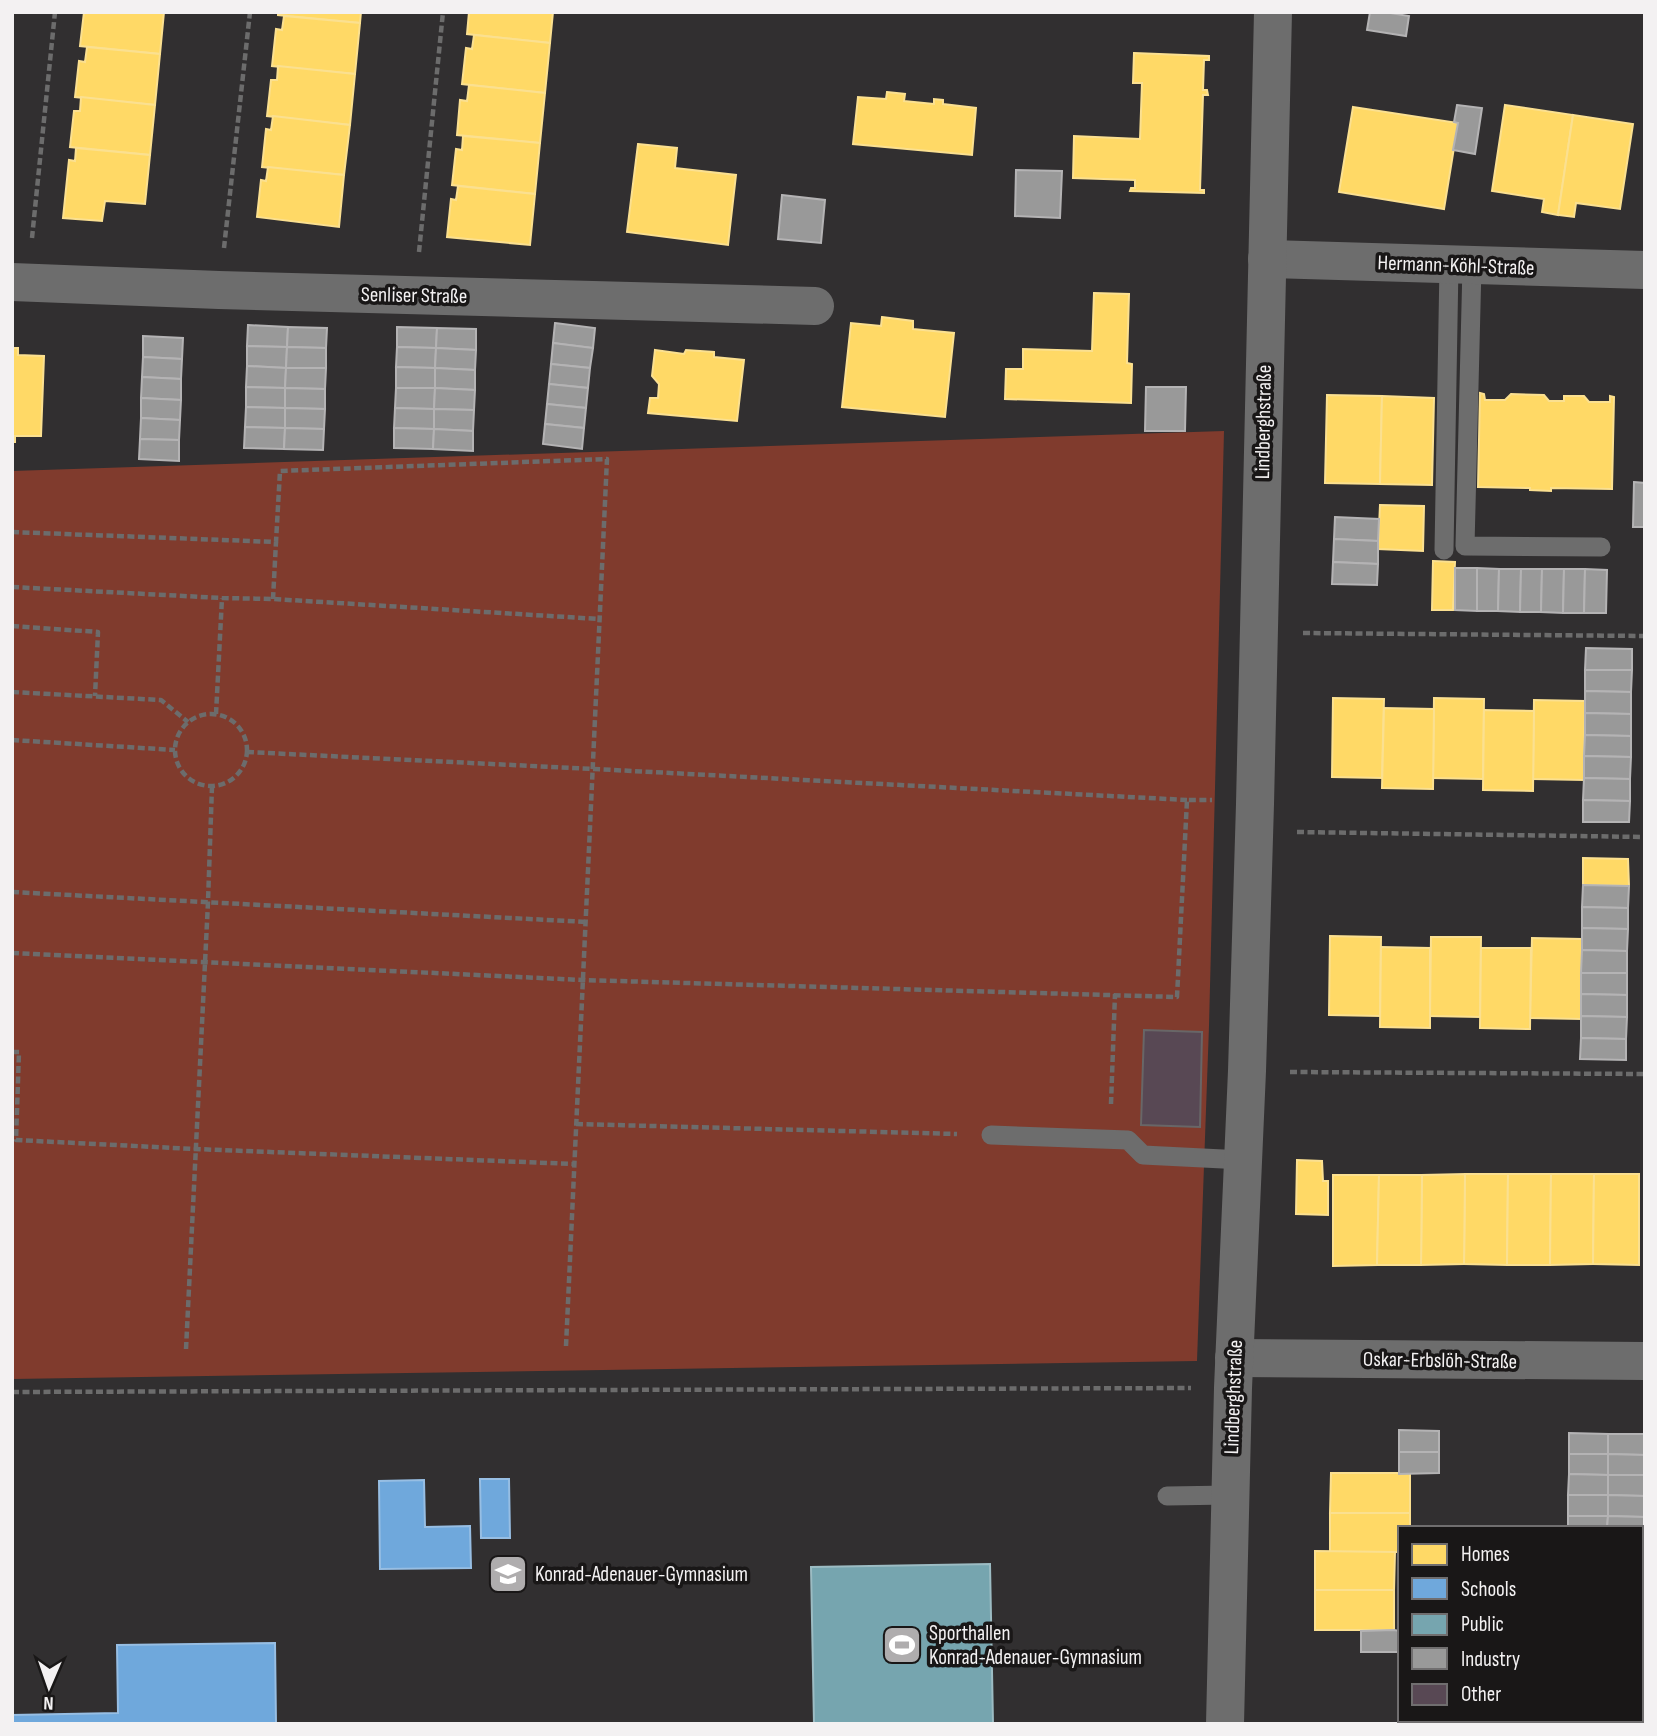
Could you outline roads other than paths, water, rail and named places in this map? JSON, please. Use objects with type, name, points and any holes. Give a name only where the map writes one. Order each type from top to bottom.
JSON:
[{"type":"street","name":"Lindberghstraße","points":[[1225,1724],[1234,1373],[1247,1071],[1273,12]]},
{"type":"street","name":"Hermann-Köhl-Straße","points":[[1267,259],[1645,270]]},
{"type":"street","name":"Senliser Straße","points":[[20,283],[815,306]]},
{"type":"street","name":"Oskar-Erbslöh-Straße","points":[[1234,1373],[1645,1361]]},
{"type":"lane","points":[[1461,266],[1465,546],[1601,547]]},
{"type":"lane","points":[[1444,550],[1461,266]]},
{"type":"lane","points":[[991,1135],[1128,1140],[1143,1155],[1243,1160]]},
{"type":"lane","points":[[1167,1496],[1230,1495]]},
{"type":"place","name":"Konrad-Adenauer-Gymnasium","points":[[508,1574]]},
{"type":"place","name":"Sporthallen Konrad-Adenauer-Gymnasium","points":[[902,1645]]}]
